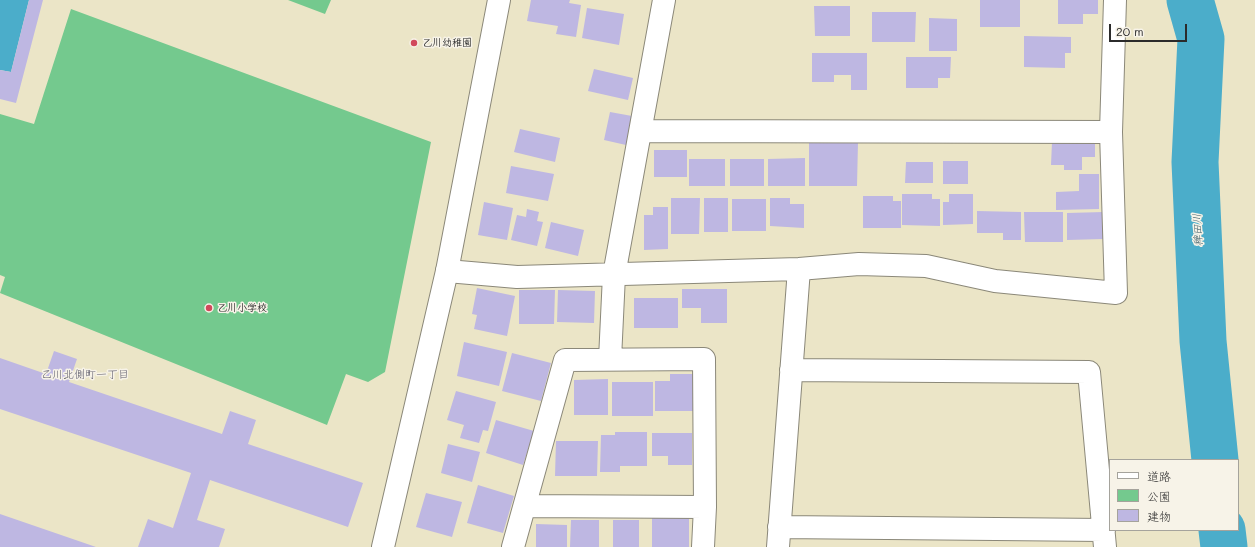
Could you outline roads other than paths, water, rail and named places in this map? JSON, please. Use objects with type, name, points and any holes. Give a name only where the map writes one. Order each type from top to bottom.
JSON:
[{"type":"street","points":[[383,547],[447,271],[499,0]]},
{"type":"street","points":[[610,359],[614,275],[664,0]]},
{"type":"street","points":[[447,271],[517,277],[799,269],[858,264],[926,266],[995,281],[1116,293],[1111,132],[1115,0]]},
{"type":"street","points":[[641,131],[1111,132]]},
{"type":"street","points":[[791,370],[1089,372],[1104,539],[779,537],[791,370],[799,269]]},
{"type":"street","points":[[513,547],[564,360],[704,359],[705,507],[703,547]]},
{"type":"street","points":[[525,506],[705,507]]},
{"type":"water","points":[[0,0],[29,0],[11,72],[0,70]]},
{"type":"waterway","name":"稗田川","points":[[1190,0],[1201,39],[1195,162],[1203,341],[1215,459]]},
{"type":"waterway","name":"稗田川","points":[[1222,531],[1224,547]]},
{"type":"place","name":"乙川幼稚園","points":[[414,43]]},
{"type":"place","name":"乙川小学校","points":[[209,308]]},
{"type":"district","name":"乙川北側町一丁目","points":[[85,375]]}]
